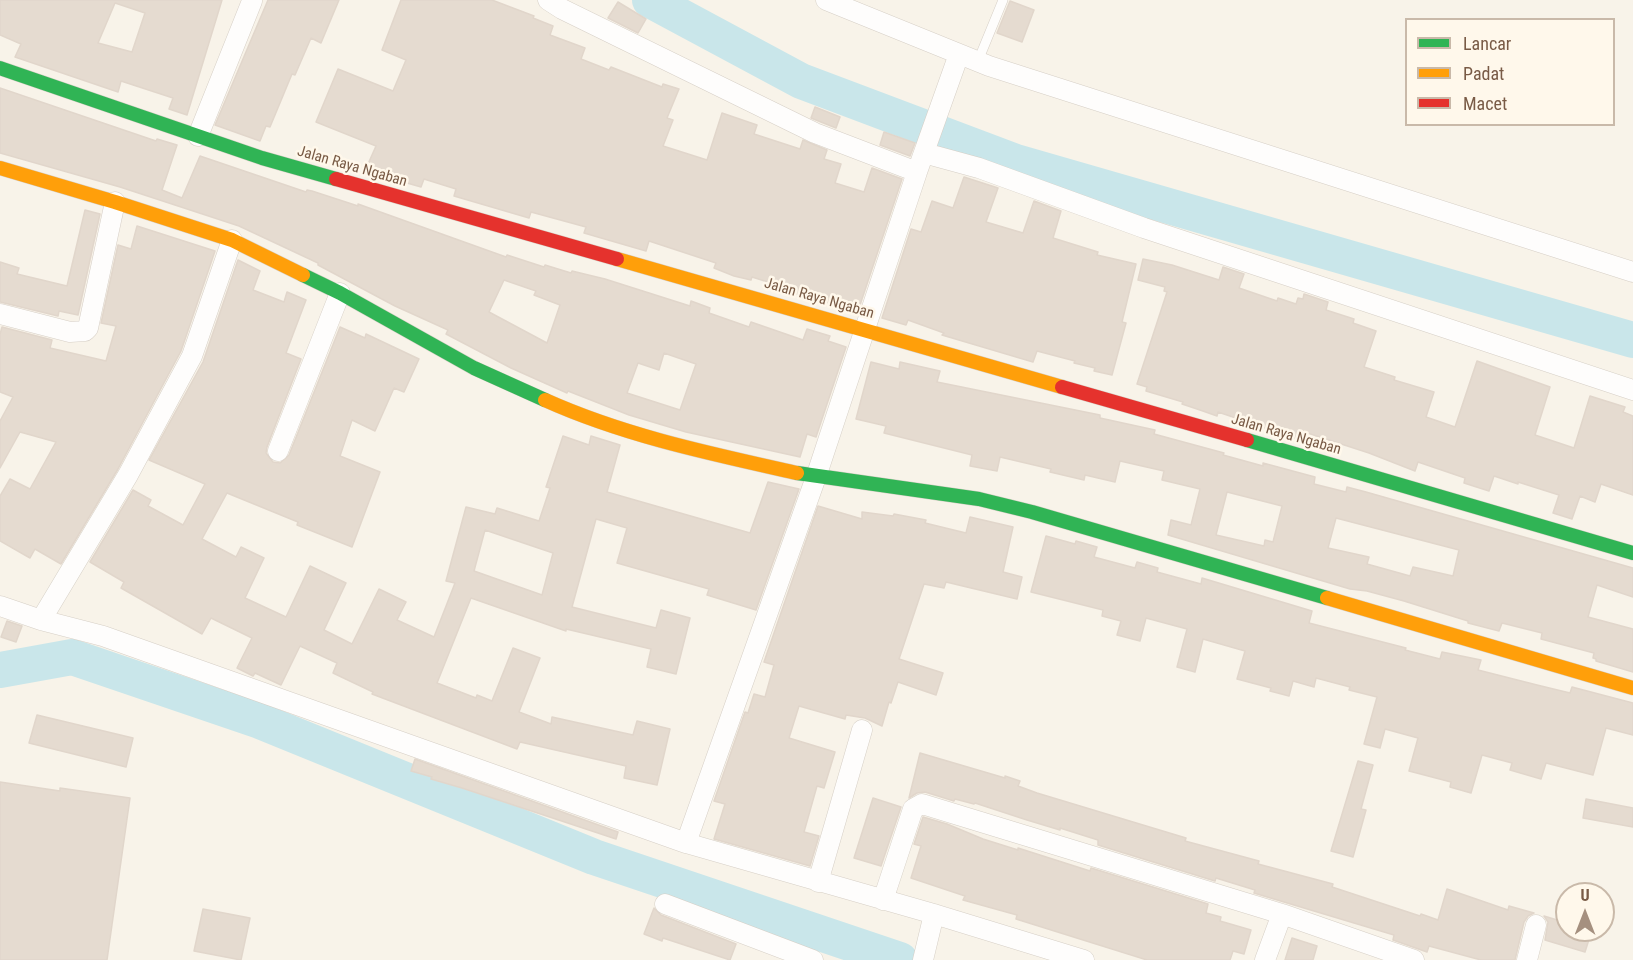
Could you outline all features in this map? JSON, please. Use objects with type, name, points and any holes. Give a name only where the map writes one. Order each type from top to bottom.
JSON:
[{"type":"street","points":[[548,0],[562,9],[815,133],[917,172]]},
{"type":"street","points":[[826,0],[978,61],[1633,272]]},
{"type":"street","points":[[198,136],[252,1]]},
{"type":"street","points":[[686,843],[816,477],[917,172],[959,54]]},
{"type":"street","name":"Jalan Raya Ngaban","points":[[0,68],[262,158],[864,329],[1633,553]]},
{"type":"street","points":[[926,148],[1156,232],[1633,390]]},
{"type":"street","points":[[0,168],[232,240],[340,293],[474,368],[567,410],[615,428],[682,447],[816,477],[979,499],[1032,512],[1633,688]]},
{"type":"street","points":[[0,314],[70,332],[85,331],[88,328],[115,202]]},
{"type":"street","points":[[41,620],[128,475],[192,356],[232,240]]},
{"type":"street","points":[[278,451],[340,293]]},
{"type":"street","points":[[0,606],[114,640],[686,843],[884,900],[933,923],[1084,960]]},
{"type":"street","points":[[818,882],[862,730]]},
{"type":"street","points":[[884,900],[913,809],[916,805],[922,804],[1282,914],[1414,960]]},
{"type":"street","points":[[665,904],[813,960]]},
{"type":"street","points":[[1265,960],[1282,914]]},
{"type":"street","points":[[923,960],[933,923]]},
{"type":"street","points":[[1527,960],[1536,925]]},
{"type":"lane","points":[[978,61],[1004,0]]},
{"type":"building","points":[[0,0],[222,0],[187,115],[169,109],[173,98],[121,81],[118,92],[15,57],[21,44],[0,35]],"holes":[[[115,3],[145,13],[132,52],[98,43]]]},
{"type":"building","points":[[268,0],[339,0],[321,43],[311,38],[295,75],[292,74],[270,127],[266,126],[260,141],[215,125]]},
{"type":"building","points":[[401,0],[492,0],[553,26],[550,35],[585,48],[581,59],[609,70],[611,67],[662,87],[663,84],[679,89],[667,118],[673,120],[663,146],[707,160],[722,113],[757,125],[754,134],[800,149],[803,140],[827,150],[824,159],[841,164],[835,183],[864,192],[872,168],[902,179],[858,311],[786,291],[787,288],[752,277],[751,280],[734,276],[714,268],[716,263],[649,241],[646,251],[584,233],[586,227],[531,212],[529,218],[454,196],[456,189],[424,179],[421,187],[393,179],[394,175],[368,164],[376,146],[316,122],[338,69],[393,91],[406,60],[382,50]]},
{"type":"building","points":[[1010,1],[1034,10],[1022,42],[997,33]]},
{"type":"building","points":[[618,2],[646,19],[638,33],[608,18]]},
{"type":"building","points":[[0,88],[156,141],[157,139],[177,145],[162,190],[182,198],[200,156],[306,192],[307,190],[312,191],[358,206],[358,204],[506,257],[507,255],[544,267],[545,265],[571,273],[572,271],[605,279],[690,306],[691,301],[710,308],[709,313],[749,327],[751,322],[803,340],[807,329],[830,336],[828,341],[846,347],[816,437],[807,434],[800,457],[686,432],[629,415],[568,391],[567,393],[511,368],[446,334],[448,330],[395,306],[318,263],[239,226],[120,187],[0,153]],"holes":[[[504,280],[536,291],[534,295],[560,305],[547,343],[489,312]],[[664,353],[696,364],[680,410],[627,393],[638,363],[659,370]]]},
{"type":"building","points":[[815,107],[840,117],[836,128],[811,118]]},
{"type":"building","points":[[884,132],[915,143],[910,156],[880,145]]},
{"type":"building","points":[[964,177],[998,188],[986,222],[1023,233],[1034,201],[1061,211],[1053,238],[1098,252],[1097,255],[1136,264],[1122,322],[1126,323],[1112,375],[1094,371],[1095,368],[1074,363],[1075,361],[1037,351],[1033,362],[942,335],[944,333],[908,320],[906,325],[882,318],[911,229],[921,232],[932,201],[953,208]]},
{"type":"building","points":[[85,210],[100,214],[78,315],[59,311],[58,316],[0,302],[0,262],[19,268],[17,274],[67,286]]},
{"type":"building","points":[[137,226],[215,251],[181,351],[118,469],[61,564],[35,549],[30,558],[0,541],[0,496],[10,479],[30,489],[56,442],[20,432],[0,468],[0,421],[13,397],[0,392],[2,327],[52,340],[50,348],[106,361],[116,326],[101,323],[118,245],[131,249]]},
{"type":"building","points":[[1143,259],[1172,265],[1219,280],[1223,267],[1244,274],[1239,288],[1277,301],[1278,298],[1296,304],[1298,298],[1303,299],[1304,294],[1328,302],[1326,310],[1354,319],[1353,323],[1376,331],[1364,367],[1395,377],[1394,380],[1434,392],[1426,417],[1455,427],[1477,361],[1550,387],[1535,435],[1574,448],[1590,396],[1625,407],[1623,412],[1633,416],[1633,495],[1601,484],[1595,502],[1580,496],[1572,519],[1553,513],[1559,495],[1518,482],[1518,484],[1494,476],[1489,491],[1464,483],[1465,478],[1418,462],[1415,471],[1298,430],[1295,438],[1218,412],[1217,416],[1182,404],[1183,402],[1146,391],[1147,387],[1137,384],[1167,292],[1164,291],[1165,287],[1138,280]]},
{"type":"building","points":[[238,260],[260,271],[253,290],[284,302],[287,292],[306,300],[286,353],[301,359],[266,453],[273,462],[280,463],[289,455],[340,327],[365,338],[366,334],[419,359],[404,392],[394,388],[375,431],[352,420],[340,456],[380,472],[352,547],[227,493],[202,539],[236,557],[241,547],[264,558],[245,598],[286,617],[310,566],[346,583],[324,630],[352,644],[379,589],[406,602],[397,620],[434,637],[455,583],[446,581],[466,507],[495,514],[497,508],[539,521],[550,488],[546,487],[563,436],[589,445],[591,436],[620,445],[607,492],[750,533],[768,482],[799,489],[756,610],[707,595],[709,589],[617,563],[627,528],[596,519],[572,607],[656,628],[661,610],[690,618],[676,674],[647,667],[651,649],[566,629],[566,631],[471,598],[437,683],[476,698],[477,695],[492,701],[513,648],[540,658],[519,712],[551,724],[552,717],[633,735],[637,721],[670,729],[657,785],[624,778],[626,766],[520,742],[517,749],[372,694],[373,692],[333,673],[337,663],[300,646],[281,685],[255,673],[253,676],[237,668],[252,638],[211,618],[202,634],[121,588],[124,582],[90,562],[133,490],[151,500],[148,506],[183,525],[205,484],[149,460],[203,362]],"holes":[[[485,530],[553,553],[542,595],[474,571]]]},
{"type":"building","points":[[871,362],[899,369],[900,362],[940,371],[937,382],[1100,415],[1100,418],[1155,430],[1154,434],[1224,453],[1223,455],[1315,477],[1314,484],[1346,492],[1347,487],[1366,492],[1633,568],[1633,597],[1597,585],[1588,617],[1633,629],[1633,672],[1596,661],[1593,658],[1594,653],[1541,639],[1542,633],[1502,623],[1499,631],[1468,623],[1468,621],[1404,601],[1350,589],[1168,535],[1171,520],[1191,525],[1200,489],[1162,480],[1164,471],[1120,461],[1115,482],[1085,475],[1084,480],[1050,472],[1051,469],[1000,457],[997,471],[970,466],[972,455],[884,433],[886,426],[856,419]],"holes":[[[1227,492],[1282,506],[1273,542],[1265,540],[1264,546],[1216,535]],[[1336,518],[1459,550],[1453,576],[1413,567],[1410,576],[1367,564],[1369,557],[1328,548]]]},
{"type":"building","points":[[818,506],[862,519],[862,512],[893,516],[894,514],[926,520],[925,523],[966,533],[970,517],[1013,527],[1003,572],[1022,577],[1017,599],[946,582],[944,588],[924,584],[899,659],[943,673],[936,695],[898,682],[882,726],[865,718],[846,715],[845,719],[799,706],[789,738],[835,752],[824,788],[817,786],[804,832],[819,836],[810,866],[714,839],[725,804],[714,801],[745,712],[748,713],[754,694],[765,697],[774,665],[764,662]]},
{"type":"building","points":[[1046,536],[1097,547],[1094,557],[1135,568],[1137,562],[1158,568],[1157,572],[1201,584],[1202,578],[1312,611],[1309,623],[1440,659],[1442,652],[1481,660],[1478,670],[1537,685],[1570,693],[1572,687],[1633,703],[1633,735],[1606,728],[1593,775],[1546,763],[1541,779],[1510,770],[1512,763],[1482,755],[1471,793],[1450,787],[1451,782],[1409,771],[1418,738],[1385,729],[1380,748],[1364,744],[1377,697],[1316,678],[1314,687],[1293,681],[1289,696],[1270,691],[1271,688],[1237,679],[1245,651],[1203,639],[1195,672],[1177,667],[1187,629],[1146,618],[1140,641],[1117,635],[1121,621],[1102,616],[1103,610],[1031,592]]},
{"type":"building","points":[[7,621],[22,626],[16,642],[1,637]]},
{"type":"building","points":[[37,715],[133,738],[126,767],[29,743]]},
{"type":"building","points":[[920,753],[1005,778],[1005,776],[1020,781],[1018,786],[1037,793],[1186,838],[1185,841],[1259,861],[1258,864],[1333,884],[1332,887],[1420,916],[1421,914],[1438,920],[1447,889],[1508,910],[1509,906],[1534,913],[1524,922],[1515,960],[1481,960],[1429,946],[1427,952],[1393,940],[1394,935],[1254,893],[1255,890],[1216,878],[1215,881],[1098,845],[1098,840],[1060,828],[1060,830],[975,803],[955,799],[954,801],[925,792],[917,793],[909,798]]},
{"type":"building","points":[[415,759],[618,832],[616,839],[431,779],[432,777],[411,771]]},
{"type":"building","points":[[1358,761],[1373,765],[1361,809],[1366,810],[1353,857],[1331,851]]},
{"type":"building","points":[[0,782],[130,798],[107,960],[0,960]]},
{"type":"building","points":[[873,798],[901,807],[881,866],[854,858]]},
{"type":"building","points":[[1586,799],[1633,808],[1633,827],[1583,818]]},
{"type":"building","points":[[923,817],[1018,850],[1018,848],[1090,871],[1091,868],[1208,904],[1206,913],[1221,917],[1220,921],[1251,930],[1244,954],[1233,951],[1230,960],[1147,960],[1016,919],[1017,915],[963,900],[965,896],[911,878],[921,846],[914,844]]},
{"type":"building","points":[[654,908],[661,915],[736,944],[730,960],[644,934]]},
{"type":"building","points":[[203,909],[250,918],[241,960],[194,951]]},
{"type":"building","points":[[1544,916],[1555,919],[1555,942],[1588,942],[1585,952],[1545,940],[1548,922]]},
{"type":"building","points":[[1292,938],[1317,946],[1313,960],[1285,960]]},
{"type":"waterway","points":[[650,0],[801,81],[1016,162],[1633,340]]},
{"type":"waterway","points":[[0,670],[72,657],[260,721],[594,857],[900,960]]},
{"type":"traffic: fast","points":[[0,68],[262,158],[336,179]]},
{"type":"traffic: fast","points":[[303,275],[340,293],[474,368],[545,400]]},
{"type":"traffic: fast","points":[[1247,440],[1633,553]]},
{"type":"traffic: fast","points":[[797,473],[979,499],[1032,512],[1327,598]]},
{"type":"traffic: slow","points":[[0,168],[232,240],[303,275]]},
{"type":"traffic: slow","points":[[617,259],[1062,387]]},
{"type":"traffic: slow","points":[[545,400],[637,434],[797,473]]},
{"type":"traffic: slow","points":[[1327,598],[1633,688]]},
{"type":"traffic: jam","points":[[336,179],[617,259]]},
{"type":"traffic: jam","points":[[1062,387],[1247,440]]}]
